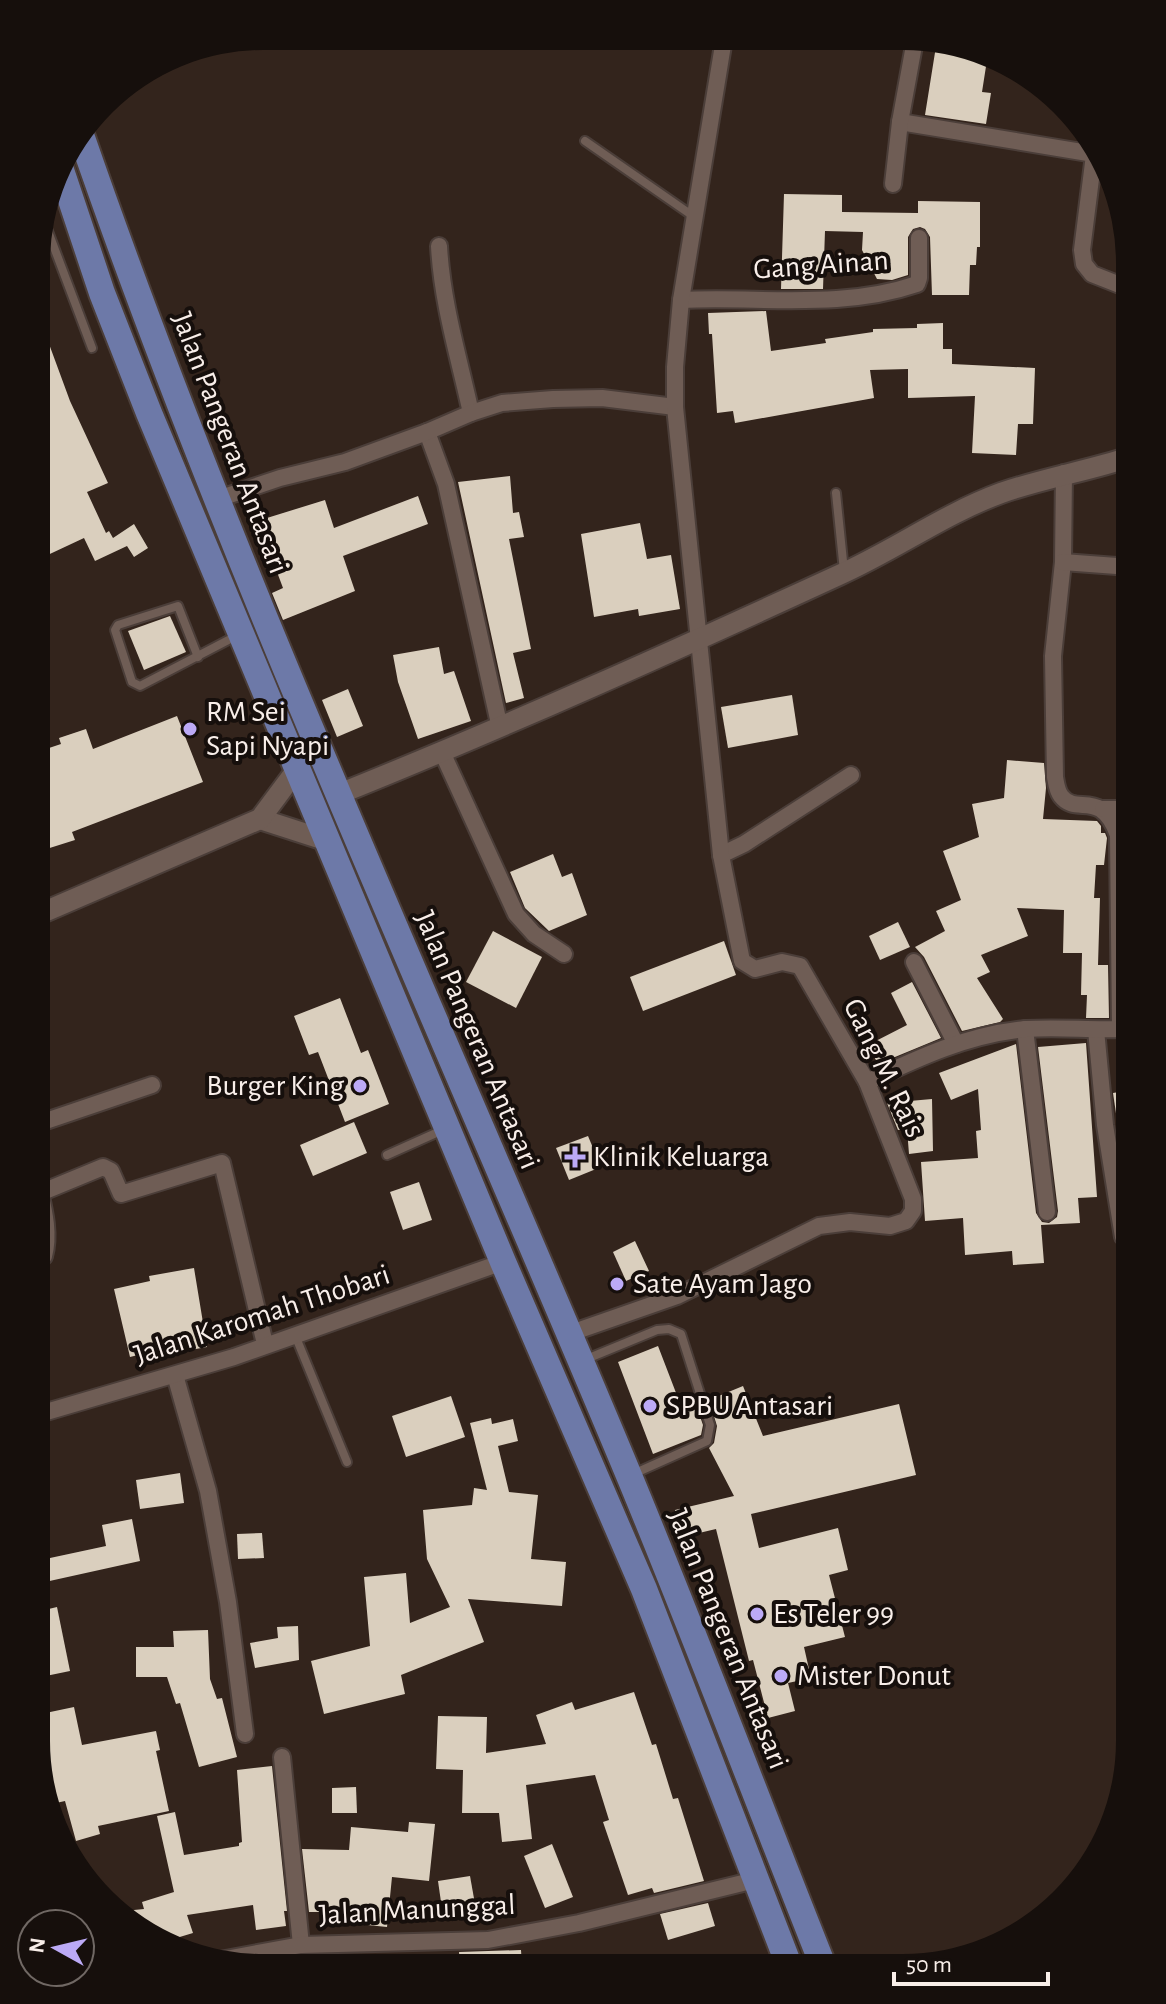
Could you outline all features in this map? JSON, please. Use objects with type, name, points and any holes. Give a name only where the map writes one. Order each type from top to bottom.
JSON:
[{"type":"main road","name":"Jalan Pangeran Antasari","points":[[85,147],[215,500],[409,966],[629,1476],[819,1954]]},
{"type":"main road","name":"Jalan Pangeran Antasari","points":[[66,184],[102,293],[149,413],[503,1262],[644,1589],[784,1954]]},
{"type":"main road","points":[[82,236],[111,223]]},
{"type":"main road","points":[[675,1668],[684,1677],[695,1678],[702,1672],[703,1657]]},
{"type":"main road","points":[[689,1704],[690,1693],[698,1686],[708,1686],[717,1692]]},
{"type":"street","name":"Gang M. Rais","points":[[568,1334],[677,1296],[819,1226],[850,1222],[890,1226],[906,1221],[913,1211],[913,1199],[867,1082],[800,966],[782,962],[755,969],[742,961],[721,855],[675,407],[675,367],[681,300],[722,50]]},
{"type":"street","points":[[893,184],[913,51]]},
{"type":"street","points":[[900,122],[1085,153]]},
{"type":"street","points":[[1092,167],[1082,250],[1084,264],[1092,274],[1116,283]]},
{"type":"street","name":"Gang Ainan","points":[[681,300],[728,297],[765,302],[857,297],[907,288],[917,284],[919,278],[919,238]]},
{"type":"street","points":[[439,246],[446,306],[471,413]]},
{"type":"street","points":[[215,500],[280,478],[345,462],[502,403],[602,398],[675,407]]},
{"type":"street","points":[[427,432],[446,484],[500,728]]},
{"type":"street","points":[[339,794],[500,728],[844,573],[950,514],[1002,493],[1116,460]]},
{"type":"street","points":[[1064,473],[1063,562],[1053,656],[1055,777],[1059,795],[1066,801],[1116,809]]},
{"type":"street","points":[[1063,562],[1116,566]]},
{"type":"street","points":[[442,752],[516,914],[534,934],[564,954]]},
{"type":"street","points":[[50,909],[260,819],[298,768]]},
{"type":"street","points":[[721,855],[744,844],[851,775]]},
{"type":"street","points":[[1103,809],[1116,830]]},
{"type":"street","points":[[260,819],[328,841]]},
{"type":"street","points":[[914,962],[956,1044]]},
{"type":"street","points":[[867,1082],[936,1049],[1025,1029],[1116,1029]]},
{"type":"street","points":[[1025,1029],[1047,1212]]},
{"type":"street","points":[[1096,1030],[1105,1125],[1116,1193]]},
{"type":"street","points":[[50,1120],[152,1085]]},
{"type":"street","points":[[50,1182],[103,1167],[111,1171],[118,1191],[126,1193],[222,1163],[265,1344]]},
{"type":"street","name":"Jalan Karomah Thobari","points":[[50,1411],[175,1375],[503,1262]]},
{"type":"street","points":[[175,1375],[211,1506],[228,1602],[245,1734]]},
{"type":"street","points":[[282,1757],[301,1945]]},
{"type":"street","name":"Jalan Manunggal","points":[[255,1953],[301,1945],[488,1940],[579,1923],[755,1880]]},
{"type":"lane","points":[[585,141],[694,217]]},
{"type":"lane","points":[[52,241],[92,348]]},
{"type":"lane","points":[[76,305],[102,293]]},
{"type":"lane","points":[[836,493],[844,573]]},
{"type":"lane","points":[[198,657],[178,606],[118,625],[115,630],[132,682],[136,685],[157,678],[198,657],[242,633]]},
{"type":"lane","points":[[387,1155],[447,1128]]},
{"type":"lane","points":[[580,1362],[657,1330],[669,1329],[681,1334],[710,1433],[707,1441],[629,1476]]},
{"type":"lane","points":[[295,1335],[347,1462]]},
{"type":"building","points":[[935,53],[986,67],[982,92],[991,93],[986,124],[925,115]]},
{"type":"building","points":[[784,194],[842,195],[842,212],[918,213],[918,201],[980,202],[980,247],[977,247],[976,265],[970,265],[969,295],[932,295],[930,237],[920,227],[913,229],[908,237],[908,275],[892,280],[877,279],[862,250],[863,232],[825,231],[823,289],[781,289]]},
{"type":"building","points":[[766,311],[771,351],[826,343],[825,339],[873,332],[873,329],[917,328],[917,324],[943,323],[943,349],[952,349],[952,364],[1035,368],[1033,424],[1018,424],[1016,455],[972,453],[975,396],[908,398],[908,369],[870,370],[874,398],[735,423],[733,411],[717,413],[708,313]]},
{"type":"building","points":[[50,347],[70,401],[108,483],[87,492],[106,533],[109,531],[113,538],[134,524],[148,548],[134,557],[127,546],[95,561],[84,538],[50,554]]},
{"type":"building","points":[[510,476],[513,513],[519,512],[524,537],[509,539],[531,649],[513,653],[524,698],[506,703],[458,482]]},
{"type":"building","points":[[418,496],[428,524],[343,556],[355,591],[283,620],[272,593],[283,588],[271,556],[265,558],[254,522],[325,500],[334,528]]},
{"type":"building","points":[[640,523],[647,559],[671,555],[680,609],[639,616],[638,609],[594,617],[581,534]]},
{"type":"building","points":[[170,616],[186,652],[144,670],[128,631]]},
{"type":"building","points":[[439,647],[444,674],[454,671],[471,721],[418,739],[398,682],[393,655]]},
{"type":"building","points":[[348,689],[363,726],[337,737],[322,700]]},
{"type":"building","points":[[792,695],[798,735],[728,748],[721,707]]},
{"type":"building","points":[[177,716],[203,782],[72,832],[75,840],[50,848],[50,748],[61,744],[59,738],[86,729],[93,749]]},
{"type":"building","points":[[1007,760],[1044,763],[1046,788],[1043,819],[1097,821],[1101,833],[1105,833],[1107,838],[1104,865],[1096,865],[1094,898],[1100,898],[1098,965],[1108,965],[1109,1018],[1086,1018],[1087,995],[1081,995],[1082,953],[1063,953],[1064,910],[1017,908],[1028,936],[981,955],[990,972],[977,978],[1003,1019],[1000,1022],[962,1031],[924,957],[915,947],[945,931],[936,911],[961,900],[943,851],[979,837],[972,804],[1004,798]]},
{"type":"building","points":[[553,854],[562,877],[572,873],[587,915],[549,931],[525,908],[510,872]]},
{"type":"building","points":[[898,922],[910,947],[880,960],[869,936]]},
{"type":"building","points":[[493,931],[542,957],[516,1008],[466,982]]},
{"type":"building","points":[[724,941],[736,975],[643,1011],[630,977]]},
{"type":"building","points":[[912,982],[941,1038],[878,1064],[868,1045],[907,1025],[891,993]]},
{"type":"building","points":[[340,998],[361,1053],[368,1050],[389,1104],[345,1122],[318,1052],[309,1055],[294,1016]]},
{"type":"building","points":[[1086,1043],[1097,1197],[1078,1198],[1080,1223],[1041,1225],[1044,1263],[1013,1265],[1012,1251],[965,1255],[963,1218],[925,1221],[921,1162],[978,1158],[976,1131],[981,1130],[978,1089],[951,1100],[939,1073],[1016,1044],[1036,1213],[1042,1222],[1049,1223],[1057,1217],[1058,1211],[1038,1047]]},
{"type":"building","points":[[932,1099],[933,1151],[909,1154],[907,1129],[898,1130],[887,1103]]},
{"type":"building","points":[[354,1122],[367,1153],[313,1176],[300,1145]]},
{"type":"building","points":[[588,1136],[601,1167],[569,1180],[556,1148]]},
{"type":"building","points":[[419,1182],[432,1220],[403,1230],[390,1192]]},
{"type":"building","points":[[635,1241],[649,1271],[626,1281],[613,1252]]},
{"type":"building","points":[[194,1268],[207,1347],[162,1355],[162,1349],[130,1357],[114,1289],[150,1281],[149,1276]]},
{"type":"building","points":[[658,1346],[683,1411],[696,1405],[703,1425],[701,1435],[653,1454],[618,1362]]},
{"type":"building","points":[[743,1386],[763,1436],[899,1404],[916,1475],[751,1514],[759,1548],[838,1528],[848,1570],[829,1575],[845,1637],[804,1647],[811,1678],[788,1683],[795,1711],[768,1718],[753,1660],[749,1661],[716,1529],[682,1537],[675,1510],[734,1496],[709,1448],[714,1443],[717,1426],[709,1400]]},
{"type":"building","points":[[451,1396],[465,1437],[406,1457],[392,1416]]},
{"type":"building","points":[[491,1418],[492,1424],[513,1419],[518,1441],[498,1446],[509,1492],[538,1495],[531,1559],[566,1562],[562,1606],[468,1599],[484,1642],[401,1675],[405,1694],[324,1714],[311,1661],[370,1646],[364,1577],[406,1573],[410,1623],[450,1607],[427,1559],[423,1510],[472,1505],[474,1488],[487,1490],[470,1423]]},
{"type":"building","points":[[180,1473],[184,1503],[140,1509],[136,1480]]},
{"type":"building","points":[[132,1519],[140,1561],[50,1581],[50,1558],[106,1546],[102,1525]]},
{"type":"building","points":[[262,1533],[264,1558],[238,1559],[237,1534]]},
{"type":"building","points":[[57,1607],[70,1671],[50,1675],[50,1609]]},
{"type":"building","points":[[298,1626],[299,1660],[255,1668],[250,1643],[278,1638],[277,1627]]},
{"type":"building","points":[[208,1630],[210,1679],[217,1699],[222,1698],[237,1757],[199,1767],[180,1703],[176,1704],[167,1677],[136,1677],[136,1647],[174,1647],[173,1631]]},
{"type":"building","points":[[634,1692],[652,1745],[656,1744],[673,1799],[678,1798],[704,1881],[654,1893],[652,1888],[628,1895],[603,1822],[609,1820],[595,1775],[526,1785],[532,1839],[502,1842],[499,1813],[462,1813],[463,1770],[436,1769],[438,1716],[487,1717],[486,1753],[546,1744],[536,1715],[572,1702],[575,1710]]},
{"type":"building","points":[[74,1707],[82,1745],[156,1731],[160,1750],[156,1751],[169,1811],[98,1826],[100,1834],[76,1841],[65,1801],[59,1802],[54,1782],[50,1712]]},
{"type":"building","points":[[272,1766],[286,1926],[256,1930],[253,1905],[187,1915],[193,1933],[180,1937],[133,1910],[144,1909],[142,1902],[174,1892],[157,1816],[175,1812],[184,1855],[239,1846],[242,1842],[237,1770]]},
{"type":"building","points":[[356,1787],[357,1813],[332,1813],[332,1788]]},
{"type":"building","points":[[409,1822],[435,1824],[429,1881],[392,1877],[387,1927],[338,1922],[339,1912],[309,1912],[302,1849],[349,1850],[351,1827],[408,1832]]},
{"type":"building","points":[[552,1844],[573,1897],[545,1908],[524,1856]]},
{"type":"building","points":[[470,1876],[475,1904],[442,1909],[438,1881]]},
{"type":"building","points":[[708,1903],[715,1926],[668,1940],[660,1914]]},
{"type":"building","points":[[521,1950],[521,1954],[459,1954]]},
{"type":"place","name":"RM Sei Sapi Nyapi","points":[[190,729]]},
{"type":"place","name":"Burger King","points":[[360,1086]]},
{"type":"place","name":"Klinik Keluarga","points":[[575,1157]]},
{"type":"place","name":"Sate Ayam Jago","points":[[617,1284]]},
{"type":"place","name":"SPBU Antasari","points":[[650,1406]]},
{"type":"place","name":"Es Teler 99","points":[[757,1614]]},
{"type":"place","name":"Mister Donut","points":[[781,1676]]}]
